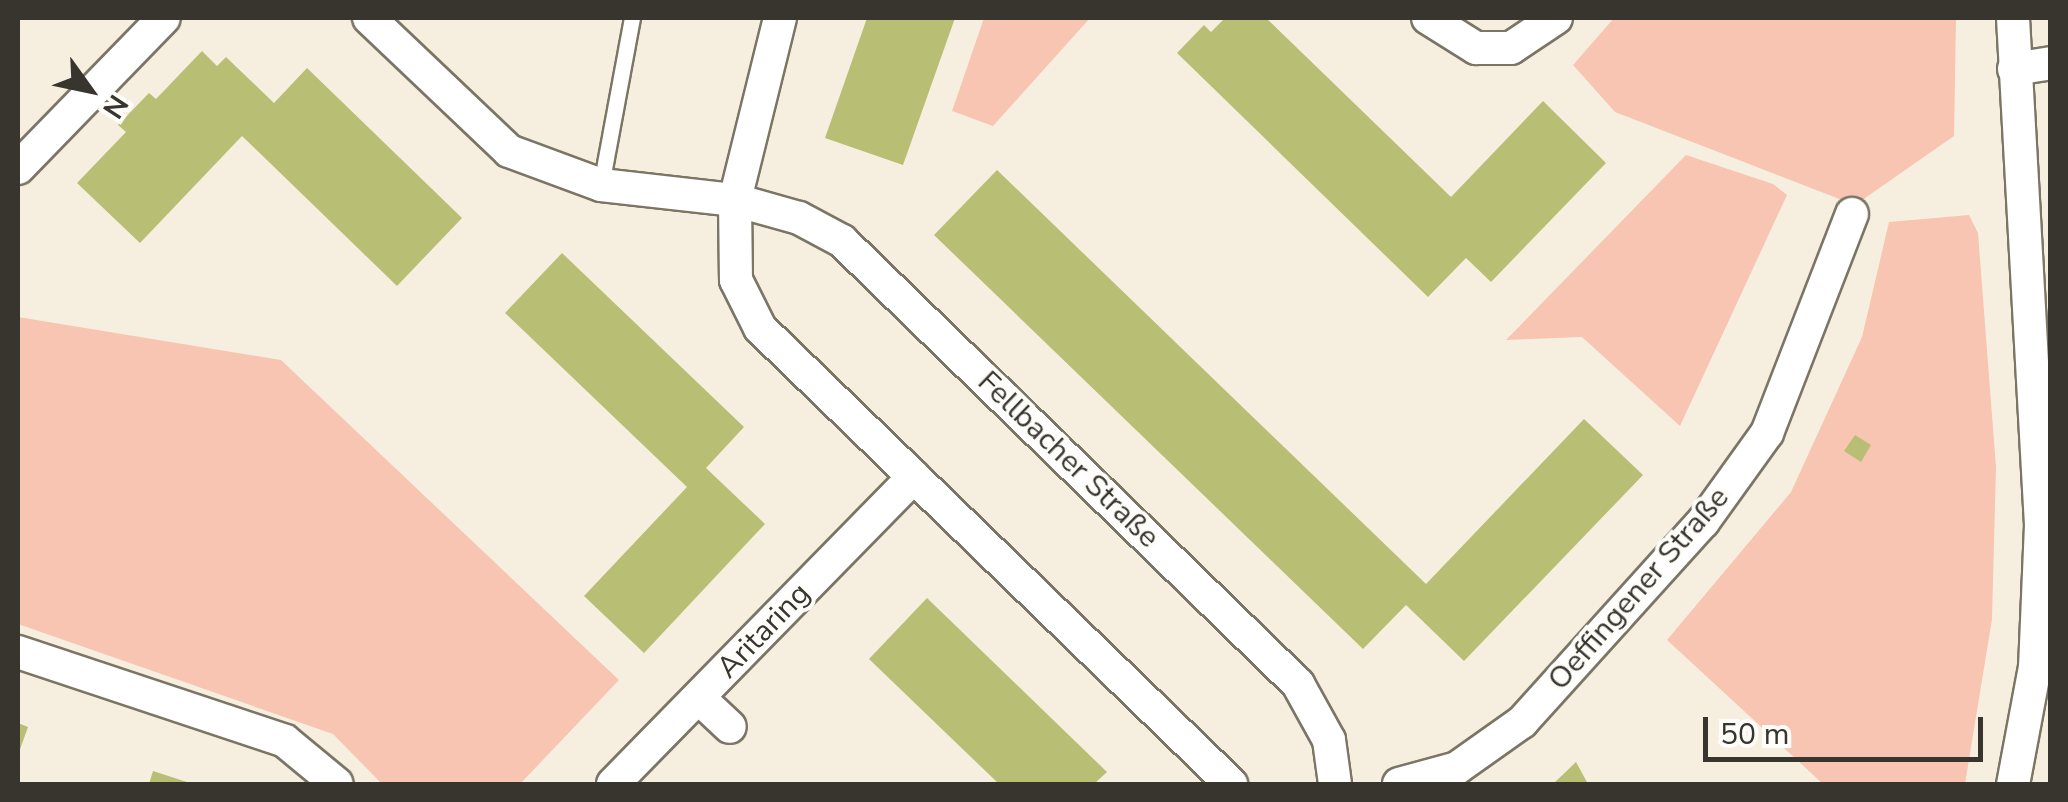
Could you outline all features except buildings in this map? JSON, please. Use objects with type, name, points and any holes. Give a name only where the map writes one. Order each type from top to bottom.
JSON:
[{"type":"street","points":[[18,168],[164,18]]},
{"type":"street","name":"Fellbacher Straße","points":[[369,18],[510,151],[601,185],[736,200],[799,218],[842,240],[1298,684],[1329,740],[1335,784]]},
{"type":"street","points":[[780,18],[736,200],[736,280],[760,328],[1231,784]]},
{"type":"street","points":[[1428,18],[1476,48],[1511,48],[1556,18]]},
{"type":"street","points":[[2013,18],[2041,525],[2035,667],[2013,784]]},
{"type":"street","points":[[2014,68],[2050,63]]},
{"type":"street","name":"Oeffingener Straße","points":[[1400,784],[1457,768],[1522,722],[1704,522],[1767,433],[1852,214]]},
{"type":"street","name":"Aritaring","points":[[613,784],[914,478]]},
{"type":"street","points":[[18,652],[285,741],[337,784]]},
{"type":"street","points":[[699,698],[730,727]]},
{"type":"lane","points":[[601,185],[632,18]]},
{"type":"shaded area","points":[[984,18],[1090,18],[993,126],[952,111]]},
{"type":"shaded area","points":[[1614,18],[1956,18],[1954,136],[1855,205],[1615,112],[1573,65]]},
{"type":"shaded area","points":[[1686,155],[1773,184],[1787,195],[1680,426],[1582,337],[1506,340]]},
{"type":"shaded area","points":[[1969,215],[1978,233],[1996,467],[1992,619],[1965,784],[1823,784],[1667,640],[1791,492],[1862,337],[1889,222]]},
{"type":"shaded area","points":[[18,317],[281,360],[619,680],[520,784],[382,784],[333,734],[18,624]]}]
